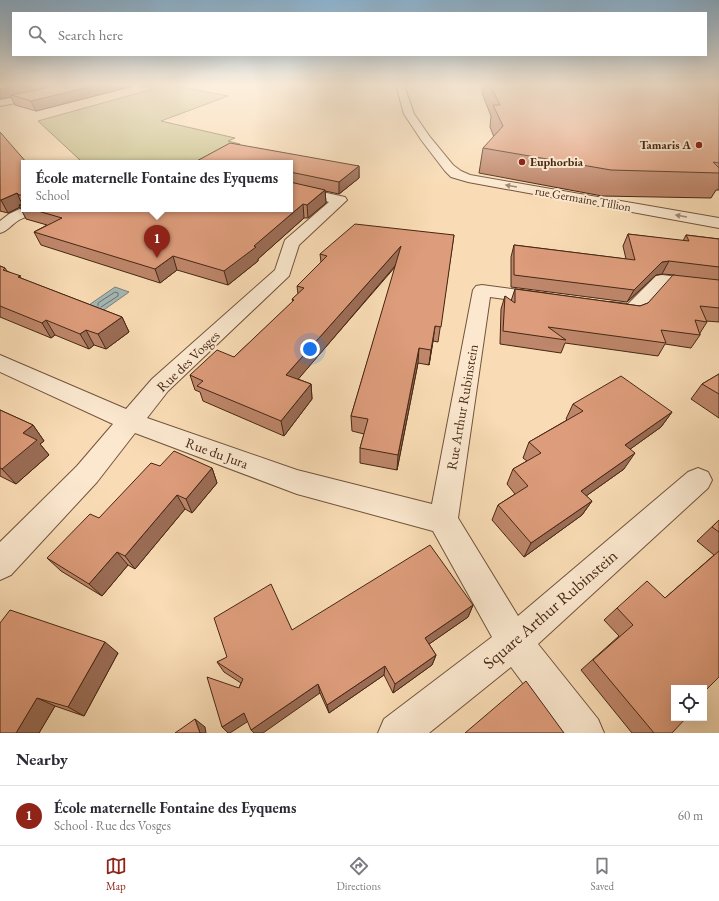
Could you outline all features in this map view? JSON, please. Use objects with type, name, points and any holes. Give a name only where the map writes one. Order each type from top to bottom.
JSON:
[{"type":"street","name":"rue Germaine Tillion","points":[[412,119],[449,168],[456,174],[468,178],[719,223]]},
{"type":"street","name":"Rue des Vosges","points":[[0,564],[87,474],[160,385],[284,272],[291,243],[340,200],[293,190]]},
{"type":"street","points":[[0,228],[14,217],[25,212]]},
{"type":"street","name":"Rue Arthur Rubinstein","points":[[443,520],[482,290],[633,311],[662,280],[719,287]]},
{"type":"street","name":"Rue du Jura","points":[[0,363],[131,422],[297,482],[443,520]]},
{"type":"street","name":"Square Arthur Rubinstein","points":[[398,733],[514,642],[698,480]]},
{"type":"street","points":[[443,520],[514,642],[584,733]]},
{"type":"shaded area","points":[[44,119],[166,119],[161,121],[235,138],[228,141],[240,144],[208,160],[80,160],[38,121]]},
{"type":"water","points":[[115,287],[129,292],[101,312],[86,307]]},
{"type":"building","points":[[500,119],[719,119],[719,163],[713,162],[719,168],[719,173],[611,170],[483,148],[503,126]]},
{"type":"building","points":[[0,132],[24,160],[21,160],[21,195],[17,193],[0,200]]},
{"type":"building","points":[[230,143],[359,166],[339,182],[293,173],[293,160],[199,160]]},
{"type":"building","points":[[293,183],[325,190],[307,205],[303,204],[254,246],[256,247],[224,271],[173,256],[155,269],[34,232],[62,218],[41,212],[293,212]]},
{"type":"building","points":[[355,224],[454,235],[441,327],[435,326],[431,350],[419,348],[398,455],[360,448],[368,419],[351,416],[401,246],[286,375],[311,384],[281,421],[197,386],[203,381],[190,375],[217,350],[234,357],[294,300],[292,299],[304,288],[297,286],[327,256],[320,254]]},
{"type":"building","points":[[628,234],[689,241],[686,235],[719,239],[719,267],[669,261],[662,262],[634,290],[514,275],[514,245],[635,260]]},
{"type":"building","points":[[0,266],[5,268],[3,270],[21,276],[18,277],[122,317],[98,334],[86,330],[80,334],[46,320],[42,323],[0,306]]},
{"type":"building","points":[[673,275],[719,280],[719,308],[700,306],[707,322],[695,320],[700,335],[661,330],[666,343],[548,327],[566,340],[503,331],[505,296],[515,303],[515,289],[640,306],[648,303]]},
{"type":"building","points":[[719,374],[719,394],[702,384]]},
{"type":"building","points":[[621,376],[672,412],[625,445],[635,453],[581,491],[592,501],[531,543],[498,505],[528,486],[513,469],[541,453],[529,442],[583,411],[573,404]]},
{"type":"building","points":[[0,410],[33,425],[23,433],[37,440],[2,469],[0,468]]},
{"type":"building","points":[[174,451],[212,468],[186,499],[177,495],[125,556],[117,552],[89,584],[47,558],[90,514],[99,518],[151,463],[160,466]]},
{"type":"building","points":[[719,520],[719,532],[712,527]]},
{"type":"building","points":[[430,545],[473,605],[425,638],[436,655],[395,684],[385,666],[327,705],[318,684],[251,730],[244,713],[222,727],[207,677],[239,688],[243,679],[217,662],[227,657],[214,618],[271,584],[292,630]]},
{"type":"building","points":[[719,551],[719,677],[707,689],[707,685],[671,685],[671,721],[683,721],[672,733],[654,733],[593,660],[633,625],[617,608],[647,581],[665,598]]},
{"type":"building","points":[[10,610],[105,642],[68,707],[37,698],[16,733],[0,733],[0,623]]},
{"type":"building","points":[[526,681],[564,733],[465,733]]},
{"type":"building","points":[[195,719],[200,733],[175,733]]},
{"type":"place","name":"Tamaris A","points":[[699,145]]},
{"type":"place","name":"Euphorbia","points":[[522,162]]},
{"type":"place","name":"École maternelle Fontaine des Eyquems","points":[[157,258]]}]
